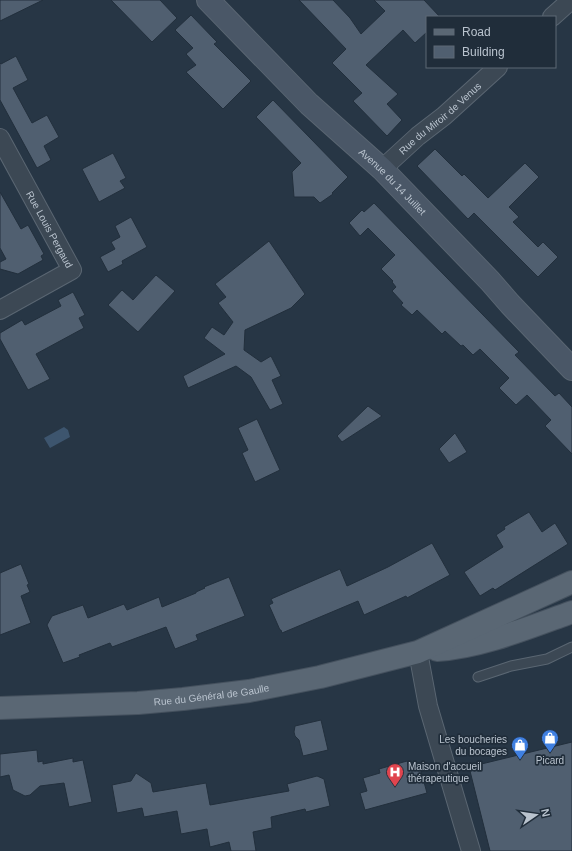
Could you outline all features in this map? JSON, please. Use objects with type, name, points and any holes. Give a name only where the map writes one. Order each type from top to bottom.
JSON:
[{"type":"main road","name":"Rue du Général de Gaulle","points":[[418,652],[572,582]]},
{"type":"main road","name":"Rue du Général de Gaulle","points":[[0,708],[157,702],[242,692],[320,677],[418,652],[444,650],[474,644],[572,612]]},
{"type":"street","name":"Avenue du 14 Juillet","points":[[208,0],[309,104],[382,169],[485,275],[510,304],[572,369]]},
{"type":"street","points":[[553,16],[571,0]]},
{"type":"street","name":"Rue du Miroir de Venus","points":[[382,169],[497,68]]},
{"type":"street","name":"Rue Louis Pergaud","points":[[0,138],[72,270],[0,310]]},
{"type":"street","points":[[418,652],[428,706],[471,851]]},
{"type":"lane","points":[[478,677],[511,666],[547,660],[572,647]]},
{"type":"water","points":[[64,427],[68,430],[70,437],[50,448],[44,438]]},
{"type":"building","points":[[0,0],[43,0],[0,21]]},
{"type":"building","points":[[111,0],[160,0],[177,18],[152,42]]},
{"type":"building","points":[[299,0],[333,0],[350,18],[361,34],[385,11],[374,0],[424,0],[439,16],[426,16],[426,33],[415,43],[403,30],[366,65],[398,94],[387,104],[402,120],[387,136],[353,101],[362,93],[332,63],[346,49]]},
{"type":"building","points":[[191,15],[217,42],[214,44],[251,81],[223,109],[186,72],[196,65],[186,54],[193,48],[175,30]]},
{"type":"building","points":[[16,56],[28,80],[13,88],[32,123],[47,115],[59,137],[44,146],[51,160],[37,168],[0,100],[0,63],[1,64]]},
{"type":"building","points":[[273,100],[348,177],[332,193],[333,194],[320,203],[314,197],[294,197],[292,172],[301,163],[256,117]]},
{"type":"building","points":[[435,149],[462,176],[464,174],[488,198],[525,163],[539,177],[509,207],[519,217],[513,222],[538,247],[543,242],[558,257],[538,277],[474,213],[468,219],[417,166]]},
{"type":"building","points":[[113,153],[126,178],[120,181],[125,188],[99,202],[82,169]]},
{"type":"building","points":[[0,192],[21,229],[28,225],[44,254],[41,256],[43,260],[18,274],[0,269],[0,262],[6,259],[0,248]]},
{"type":"building","points":[[374,203],[519,352],[515,355],[555,396],[559,393],[572,407],[572,454],[545,426],[551,420],[527,395],[516,405],[499,388],[509,378],[480,349],[473,355],[445,331],[442,334],[417,310],[412,315],[401,305],[403,303],[392,291],[396,287],[392,282],[393,281],[381,269],[395,255],[368,228],[360,236],[349,223],[362,210],[364,212]]},
{"type":"building","points":[[131,217],[147,247],[122,261],[123,264],[108,272],[100,257],[115,249],[111,242],[120,237],[115,226]]},
{"type":"building","points":[[269,241],[305,294],[291,308],[245,330],[244,350],[261,362],[271,356],[281,376],[272,380],[283,404],[270,410],[251,377],[236,366],[188,388],[183,376],[225,354],[204,338],[212,327],[224,335],[233,322],[218,303],[226,297],[215,284]]},
{"type":"building","points":[[156,275],[175,291],[138,332],[108,305],[122,290],[133,300]]},
{"type":"building","points":[[73,292],[85,315],[79,318],[84,328],[36,354],[50,379],[28,390],[0,339],[0,333],[22,320],[25,325],[61,306],[58,300]]},
{"type":"building","points":[[368,406],[382,416],[342,442],[337,436]]},
{"type":"building","points":[[257,419],[280,470],[255,482],[242,453],[248,450],[238,428]]},
{"type":"building","points":[[455,433],[467,452],[449,463],[439,449]]},
{"type":"building","points":[[529,512],[542,532],[555,523],[568,544],[495,590],[493,588],[480,596],[464,572],[503,547],[496,535],[505,529],[504,527]]},
{"type":"building","points":[[432,543],[450,575],[407,598],[406,596],[364,615],[358,601],[282,633],[280,630],[269,605],[273,603],[271,599],[340,569],[347,586],[388,567]]},
{"type":"building","points":[[21,564],[29,584],[27,585],[30,592],[21,596],[31,623],[0,635],[0,573]]},
{"type":"building","points":[[229,577],[245,616],[196,635],[198,640],[175,649],[166,627],[112,647],[110,643],[63,663],[47,625],[52,616],[83,605],[88,618],[124,604],[127,610],[159,597],[162,607]]},
{"type":"building","points":[[321,720],[328,750],[303,756],[299,740],[295,736],[295,726]]},
{"type":"building","points":[[572,742],[572,851],[490,851],[469,767]]},
{"type":"building","points":[[37,750],[38,762],[43,761],[43,764],[73,758],[73,762],[83,760],[92,802],[69,807],[64,783],[40,786],[30,795],[25,796],[13,790],[9,775],[0,777],[0,754]]},
{"type":"building","points":[[407,761],[409,767],[419,764],[427,793],[365,810],[360,793],[367,791],[363,778],[380,773],[379,769]]},
{"type":"building","points":[[136,773],[151,783],[153,792],[206,783],[210,805],[289,791],[287,784],[317,776],[324,779],[330,806],[306,812],[305,809],[271,817],[272,828],[253,832],[256,851],[231,851],[229,842],[210,847],[207,829],[181,834],[177,811],[144,817],[142,808],[117,813],[112,785],[131,781]]},
{"type":"place","name":"Picard","points":[[550,753]]},
{"type":"place","name":"Les boucheries du bocages","points":[[520,760]]},
{"type":"place","name":"Maison d'accueil thérapeutique","points":[[395,787]]}]
